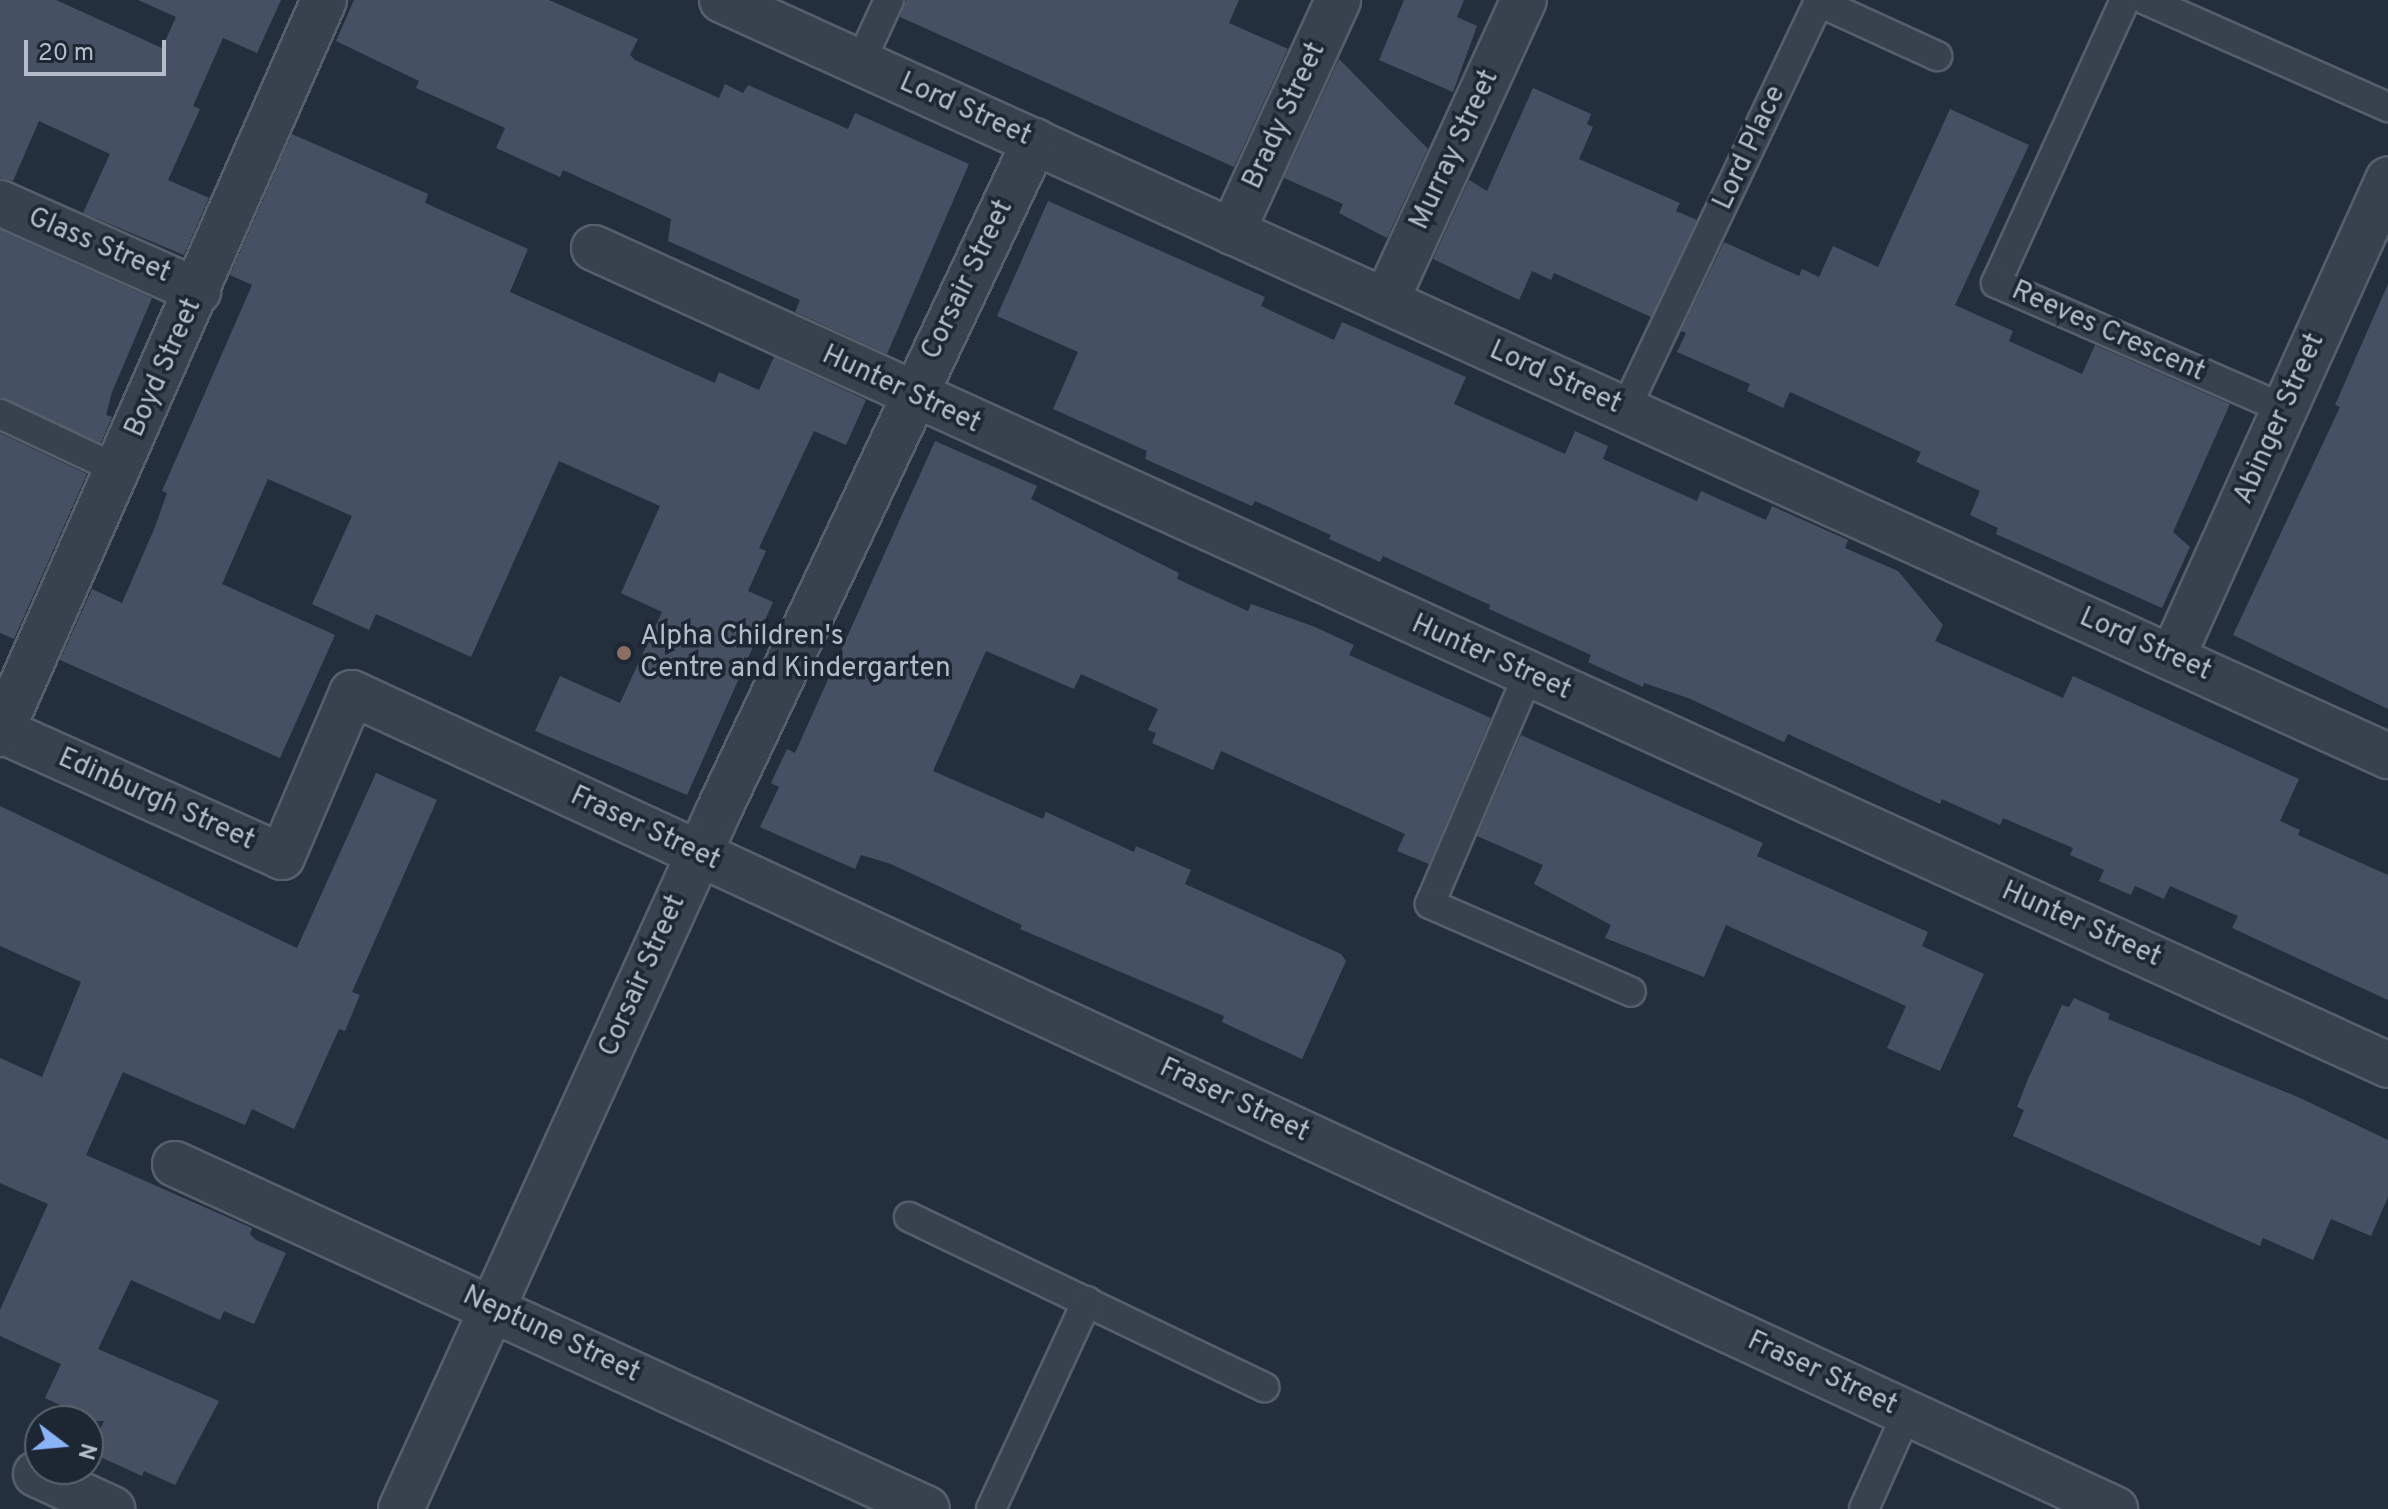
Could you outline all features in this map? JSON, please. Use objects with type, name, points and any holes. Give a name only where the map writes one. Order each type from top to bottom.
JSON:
[{"type":"street","name":"Boyd Street","points":[[0,731],[119,470],[324,0]]},
{"type":"street","name":"Lord Street","points":[[722,0],[2388,756]]},
{"type":"street","name":"Brady Street","points":[[1232,232],[1338,0]]},
{"type":"street","name":"Murray Street","points":[[1386,301],[1524,0]]},
{"type":"street","name":"Corsair Street","points":[[401,1509],[911,395],[1035,141]]},
{"type":"street","name":"Abinger Street","points":[[2172,658],[2388,180]]},
{"type":"street","name":"Glass Street","points":[[0,203],[198,291]]},
{"type":"street","name":"Hunter Street","points":[[594,248],[2388,1065]]},
{"type":"street","name":"Fraser Street","points":[[352,693],[2115,1509]]},
{"type":"street","name":"Edinburgh Street","points":[[0,731],[282,857],[352,693]]},
{"type":"street","name":"Neptune Street","points":[[175,1164],[927,1509]]},
{"type":"street","points":[[60,1485],[112,1509]]},
{"type":"lane","points":[[860,63],[889,0]]},
{"type":"lane","name":"Reeves Crescent","points":[[2125,0],[1996,283],[2284,409]]},
{"type":"lane","points":[[2146,0],[2388,107]]},
{"type":"lane","name":"Lord Place","points":[[1625,410],[1819,2],[1937,56]]},
{"type":"lane","points":[[0,414],[119,470]]},
{"type":"lane","points":[[1528,675],[1430,904],[1631,992]]},
{"type":"lane","points":[[909,1217],[1264,1387]]},
{"type":"lane","points":[[991,1509],[1087,1301]]},
{"type":"lane","points":[[1864,1509],[1907,1413]]},
{"type":"building","points":[[0,0],[56,0],[162,48],[176,17],[138,0],[281,0],[257,53],[223,38],[193,106],[200,109],[168,180],[209,198],[184,255],[83,213],[110,154],[39,121],[13,181],[0,178]]},
{"type":"building","points":[[354,0],[549,0],[638,39],[630,55],[635,60],[719,98],[725,84],[743,93],[748,85],[848,129],[855,113],[969,164],[887,354],[795,312],[800,300],[668,241],[671,219],[563,170],[560,177],[496,148],[505,128],[416,88],[419,81],[336,41]]},
{"type":"building","points":[[906,0],[1239,0],[1229,23],[1288,49],[1234,167],[900,17]]},
{"type":"building","points":[[1404,0],[1464,0],[1457,17],[1477,26],[1453,92],[1379,60]]},
{"type":"building","points":[[1339,59],[1428,149],[1387,238],[1339,213],[1343,204],[1284,178]]},
{"type":"building","points":[[1533,88],[1591,114],[1587,124],[1593,127],[1579,159],[1680,203],[1676,211],[1697,220],[1651,317],[1554,273],[1551,280],[1532,271],[1519,300],[1433,259],[1469,180],[1487,191]]},
{"type":"building","points":[[1950,109],[2029,145],[1955,305],[2013,331],[2009,341],[2082,374],[2095,345],[2230,404],[2173,532],[2190,547],[2162,608],[1996,534],[1998,528],[1970,515],[1980,491],[1916,462],[1921,452],[1790,392],[1783,408],[1747,391],[1750,384],[1677,352],[1686,333],[1681,331],[1724,242],[1799,276],[1802,269],[1819,277],[1833,246],[1878,267]]},
{"type":"building","points":[[292,134],[428,194],[425,203],[528,249],[510,292],[715,383],[719,372],[759,390],[774,357],[866,400],[846,445],[814,431],[759,548],[766,551],[748,591],[773,602],[687,795],[535,731],[560,676],[620,703],[662,612],[621,593],[660,506],[559,461],[471,657],[376,614],[369,630],[312,604],[352,516],[268,479],[222,584],[335,635],[280,758],[60,660],[92,589],[122,603],[155,527],[167,493],[162,491],[252,285],[230,275]]},
{"type":"building","points":[[1048,201],[1265,297],[1261,306],[1334,340],[1342,322],[1466,377],[1454,404],[1565,454],[1575,431],[1608,446],[1603,459],[1697,501],[1701,491],[1766,520],[1772,506],[1848,540],[1845,548],[1898,571],[1943,625],[1935,641],[2063,698],[2073,676],[2299,779],[2280,821],[2300,830],[2298,835],[2388,875],[2388,1000],[2232,928],[2238,916],[2170,886],[2164,899],[2135,886],[2131,895],[2099,881],[2104,870],[2070,855],[2073,848],[2003,818],[2000,825],[1942,799],[1940,804],[1788,734],[1784,742],[1688,698],[1644,683],[1643,687],[1588,662],[1591,655],[1489,609],[1490,605],[1383,556],[1380,562],[1329,539],[1331,535],[1255,501],[1252,506],[1145,459],[1147,451],[1053,409],[1078,352],[997,316]]},
{"type":"building","points":[[0,230],[152,298],[112,392],[106,415],[112,417],[101,443],[0,397]]},
{"type":"building","points":[[2388,284],[2388,709],[2233,635],[2340,407],[2335,405]]},
{"type":"building","points":[[0,433],[87,474],[14,639],[0,633]]},
{"type":"building","points":[[935,441],[1037,486],[1031,499],[1179,573],[1177,579],[1248,611],[1251,604],[1315,627],[1354,645],[1349,655],[1491,718],[1429,864],[1397,851],[1405,834],[1221,751],[1213,770],[1152,743],[1156,733],[1148,730],[1158,709],[1081,674],[1074,689],[986,651],[933,771],[1043,819],[1046,812],[1134,852],[1136,846],[1191,870],[1185,884],[1341,954],[1346,961],[1302,1059],[1222,1022],[1224,1016],[1020,929],[1022,925],[891,864],[861,855],[855,869],[760,827],[779,787],[771,783],[787,749],[795,753]]},
{"type":"building","points":[[1521,735],[1763,843],[1757,856],[1928,932],[1922,946],[1984,974],[1940,1071],[1887,1048],[1906,1006],[1726,925],[1704,977],[1605,938],[1611,925],[1534,884],[1543,865],[1477,836]]},
{"type":"building","points":[[376,773],[437,800],[352,992],[360,995],[345,1031],[339,1029],[294,1129],[252,1109],[245,1125],[123,1072],[86,1155],[252,1228],[250,1234],[256,1240],[286,1253],[254,1324],[224,1311],[220,1320],[131,1280],[98,1349],[219,1401],[175,1485],[144,1471],[142,1476],[104,1459],[104,1405],[60,1405],[45,1398],[61,1364],[0,1336],[0,1310],[48,1204],[0,1183],[0,1058],[42,1077],[81,982],[0,946],[0,806],[297,948]]},
{"type":"building","points":[[2074,998],[2110,1014],[2108,1019],[2298,1097],[2388,1140],[2388,1197],[2371,1236],[2331,1219],[2313,1260],[2263,1238],[2260,1246],[2013,1136],[2024,1110],[2017,1107],[2028,1079],[2062,1005],[2069,1007]]},
{"type":"place","name":"Alpha Children's Centre and Kindergarten","points":[[624,653]]}]
